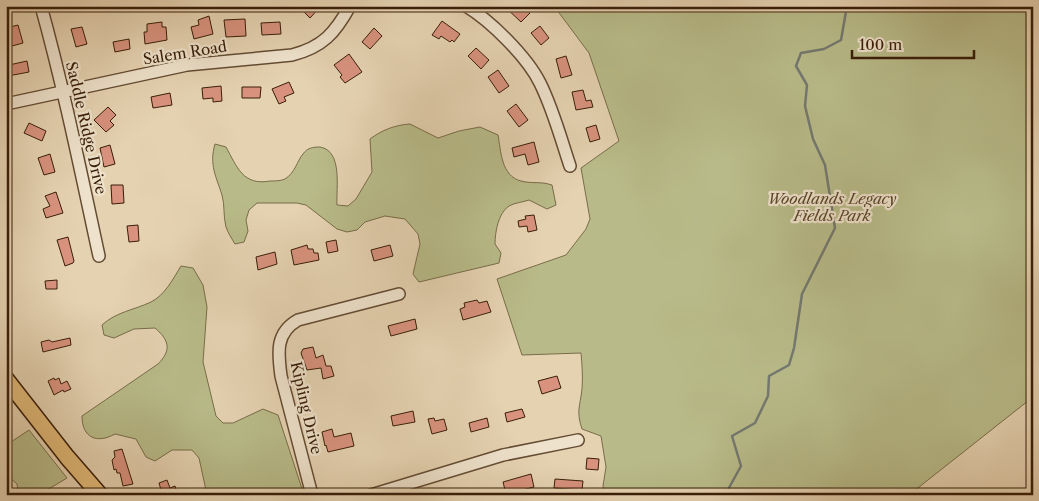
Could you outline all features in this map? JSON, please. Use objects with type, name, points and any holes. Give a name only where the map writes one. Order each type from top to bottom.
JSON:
[{"type":"main road","points":[[6,380],[67,457],[100,495]]},
{"type":"street","name":"Saddle Ridge Drive","points":[[41,6],[63,92],[99,256]]},
{"type":"street","name":"Salem Road","points":[[6,104],[187,64],[292,55],[306,52],[328,38],[337,29],[350,6]]},
{"type":"street","points":[[466,6],[492,26],[526,62],[543,90],[570,166]]},
{"type":"street","name":"Kipling Drive","points":[[312,495],[281,376],[279,356],[284,331],[289,325],[298,320],[399,294]]},
{"type":"street","points":[[371,495],[503,455],[578,440]]},
{"type":"green space","name":"Woodlands Legacy Fields Park","points":[[554,6],[1033,6],[1033,397],[909,495],[605,495],[603,486],[606,467],[601,436],[582,429],[579,418],[582,384],[581,353],[522,355],[497,279],[566,255],[586,229],[590,219],[581,168],[619,141],[589,53]]},
{"type":"green space","points":[[410,124],[438,138],[480,127],[498,135],[501,155],[509,174],[521,181],[552,185],[556,205],[547,209],[529,200],[511,205],[505,209],[500,218],[496,234],[495,244],[501,253],[499,263],[419,282],[413,274],[420,244],[418,234],[405,219],[385,216],[365,222],[357,230],[347,232],[337,229],[306,205],[297,203],[257,203],[249,210],[246,220],[248,231],[244,242],[235,244],[226,227],[223,199],[214,170],[213,151],[215,144],[226,147],[238,168],[247,178],[261,182],[285,179],[291,174],[308,149],[320,147],[327,150],[332,155],[337,171],[337,205],[348,206],[356,199],[372,172],[370,139],[389,128]]},
{"type":"green space","points":[[181,266],[193,268],[203,285],[207,307],[203,362],[216,416],[223,423],[233,423],[263,409],[278,415],[304,495],[207,495],[199,458],[192,450],[172,450],[155,461],[146,457],[136,439],[115,434],[97,438],[92,437],[85,430],[82,416],[158,364],[167,350],[166,341],[155,328],[134,329],[114,338],[104,335],[102,325],[119,314],[156,299],[168,286]]},
{"type":"green space","points":[[29,430],[67,478],[47,490],[44,495],[19,495],[17,484],[6,474],[6,456],[11,442]]},
{"type":"building","points":[[303,6],[321,6],[310,18],[304,12],[306,9]]},
{"type":"building","points":[[504,6],[522,6],[530,13],[521,22]]},
{"type":"building","points":[[209,16],[213,34],[194,39],[191,27],[199,25],[198,20]]},
{"type":"building","points":[[245,19],[246,36],[226,37],[224,20]]},
{"type":"building","points":[[442,21],[460,34],[454,42],[452,40],[450,42],[441,36],[439,39],[432,35]]},
{"type":"building","points":[[162,22],[162,27],[166,27],[167,40],[145,44],[144,32],[147,32],[147,24]]},
{"type":"building","points":[[280,22],[281,34],[262,35],[261,23]]},
{"type":"building","points":[[18,25],[23,43],[12,46],[6,28]]},
{"type":"building","points":[[540,26],[549,38],[541,45],[531,33]]},
{"type":"building","points":[[82,27],[87,44],[76,47],[71,29]]},
{"type":"building","points":[[374,28],[382,36],[370,49],[362,42]]},
{"type":"building","points":[[129,39],[130,49],[115,52],[113,42]]},
{"type":"building","points":[[476,48],[489,60],[481,69],[468,56]]},
{"type":"building","points":[[349,54],[362,72],[345,83],[340,77],[342,75],[334,65]]},
{"type":"building","points":[[566,56],[572,75],[561,78],[556,59]]},
{"type":"building","points":[[27,61],[29,72],[8,76],[6,68],[9,65]]},
{"type":"building","points":[[498,70],[509,86],[499,93],[488,77]]},
{"type":"building","points":[[289,82],[294,93],[284,97],[286,101],[279,104],[272,89]]},
{"type":"building","points":[[221,86],[222,101],[213,102],[213,98],[203,99],[202,88]]},
{"type":"building","points":[[242,87],[261,87],[260,98],[242,98]]},
{"type":"building","points":[[583,90],[586,101],[591,100],[593,107],[576,110],[572,92]]},
{"type":"building","points":[[170,93],[172,105],[153,108],[151,97]]},
{"type":"building","points":[[516,104],[528,120],[519,127],[507,111]]},
{"type":"building","points":[[108,107],[116,115],[110,121],[114,125],[106,132],[94,120]]},
{"type":"building","points":[[29,123],[46,131],[42,141],[24,133]]},
{"type":"building","points":[[596,125],[600,139],[590,142],[586,128]]},
{"type":"building","points":[[534,142],[539,162],[528,165],[525,154],[514,157],[512,148]]},
{"type":"building","points":[[110,145],[115,164],[104,167],[100,148]]},
{"type":"building","points":[[50,154],[55,172],[44,175],[38,158]]},
{"type":"building","points":[[111,185],[123,185],[124,203],[112,204]]},
{"type":"building","points":[[56,192],[63,213],[46,218],[43,209],[50,206],[45,196]]},
{"type":"building","points":[[534,215],[537,230],[528,232],[527,226],[519,227],[518,221],[526,219],[525,216]]},
{"type":"building","points":[[138,225],[139,241],[129,242],[127,226]]},
{"type":"building","points":[[68,237],[74,261],[65,266],[57,240]]},
{"type":"building","points":[[336,240],[338,251],[328,253],[326,242]]},
{"type":"building","points":[[307,245],[308,249],[313,249],[314,253],[318,253],[319,260],[294,265],[291,250]]},
{"type":"building","points":[[390,245],[393,256],[374,261],[371,250]]},
{"type":"building","points":[[275,252],[277,264],[258,270],[256,257]]},
{"type":"building","points":[[57,280],[57,289],[46,289],[45,281]]},
{"type":"building","points":[[477,300],[479,303],[487,301],[491,312],[463,320],[460,309],[465,307],[464,303]]},
{"type":"building","points":[[415,319],[417,329],[391,336],[388,326]]},
{"type":"building","points":[[70,338],[71,345],[43,352],[41,342],[49,340],[52,342]]},
{"type":"building","points":[[313,347],[316,358],[323,355],[326,366],[331,366],[334,376],[323,379],[321,368],[307,370],[301,353],[303,349]]},
{"type":"building","points":[[557,376],[561,388],[542,394],[538,381]]},
{"type":"building","points":[[54,378],[55,380],[59,378],[61,384],[67,381],[71,389],[64,392],[63,390],[54,395],[48,381]]},
{"type":"building","points":[[522,409],[525,417],[507,422],[505,413]]},
{"type":"building","points":[[413,411],[415,422],[393,426],[391,416]]},
{"type":"building","points":[[434,418],[435,421],[444,419],[447,430],[432,434],[428,419]]},
{"type":"building","points":[[487,418],[489,427],[471,432],[469,423]]},
{"type":"building","points":[[332,429],[334,437],[351,433],[354,446],[328,452],[322,432]]},
{"type":"building","points":[[122,449],[133,484],[123,486],[120,473],[117,473],[116,469],[114,470],[112,460],[115,457],[114,451]]},
{"type":"building","points":[[587,458],[599,459],[598,470],[586,469]]},
{"type":"building","points":[[531,474],[534,487],[506,494],[503,482]]},
{"type":"building","points":[[555,479],[583,481],[582,490],[554,488]]},
{"type":"building","points":[[167,480],[170,488],[175,486],[178,495],[154,495],[164,490],[161,490],[159,483]]},
{"type":"waterway","points":[[725,495],[741,466],[732,436],[755,423],[768,396],[769,376],[789,365],[794,348],[802,294],[835,228],[825,165],[813,139],[805,106],[807,85],[796,66],[801,53],[824,49],[841,40],[847,6]]}]
